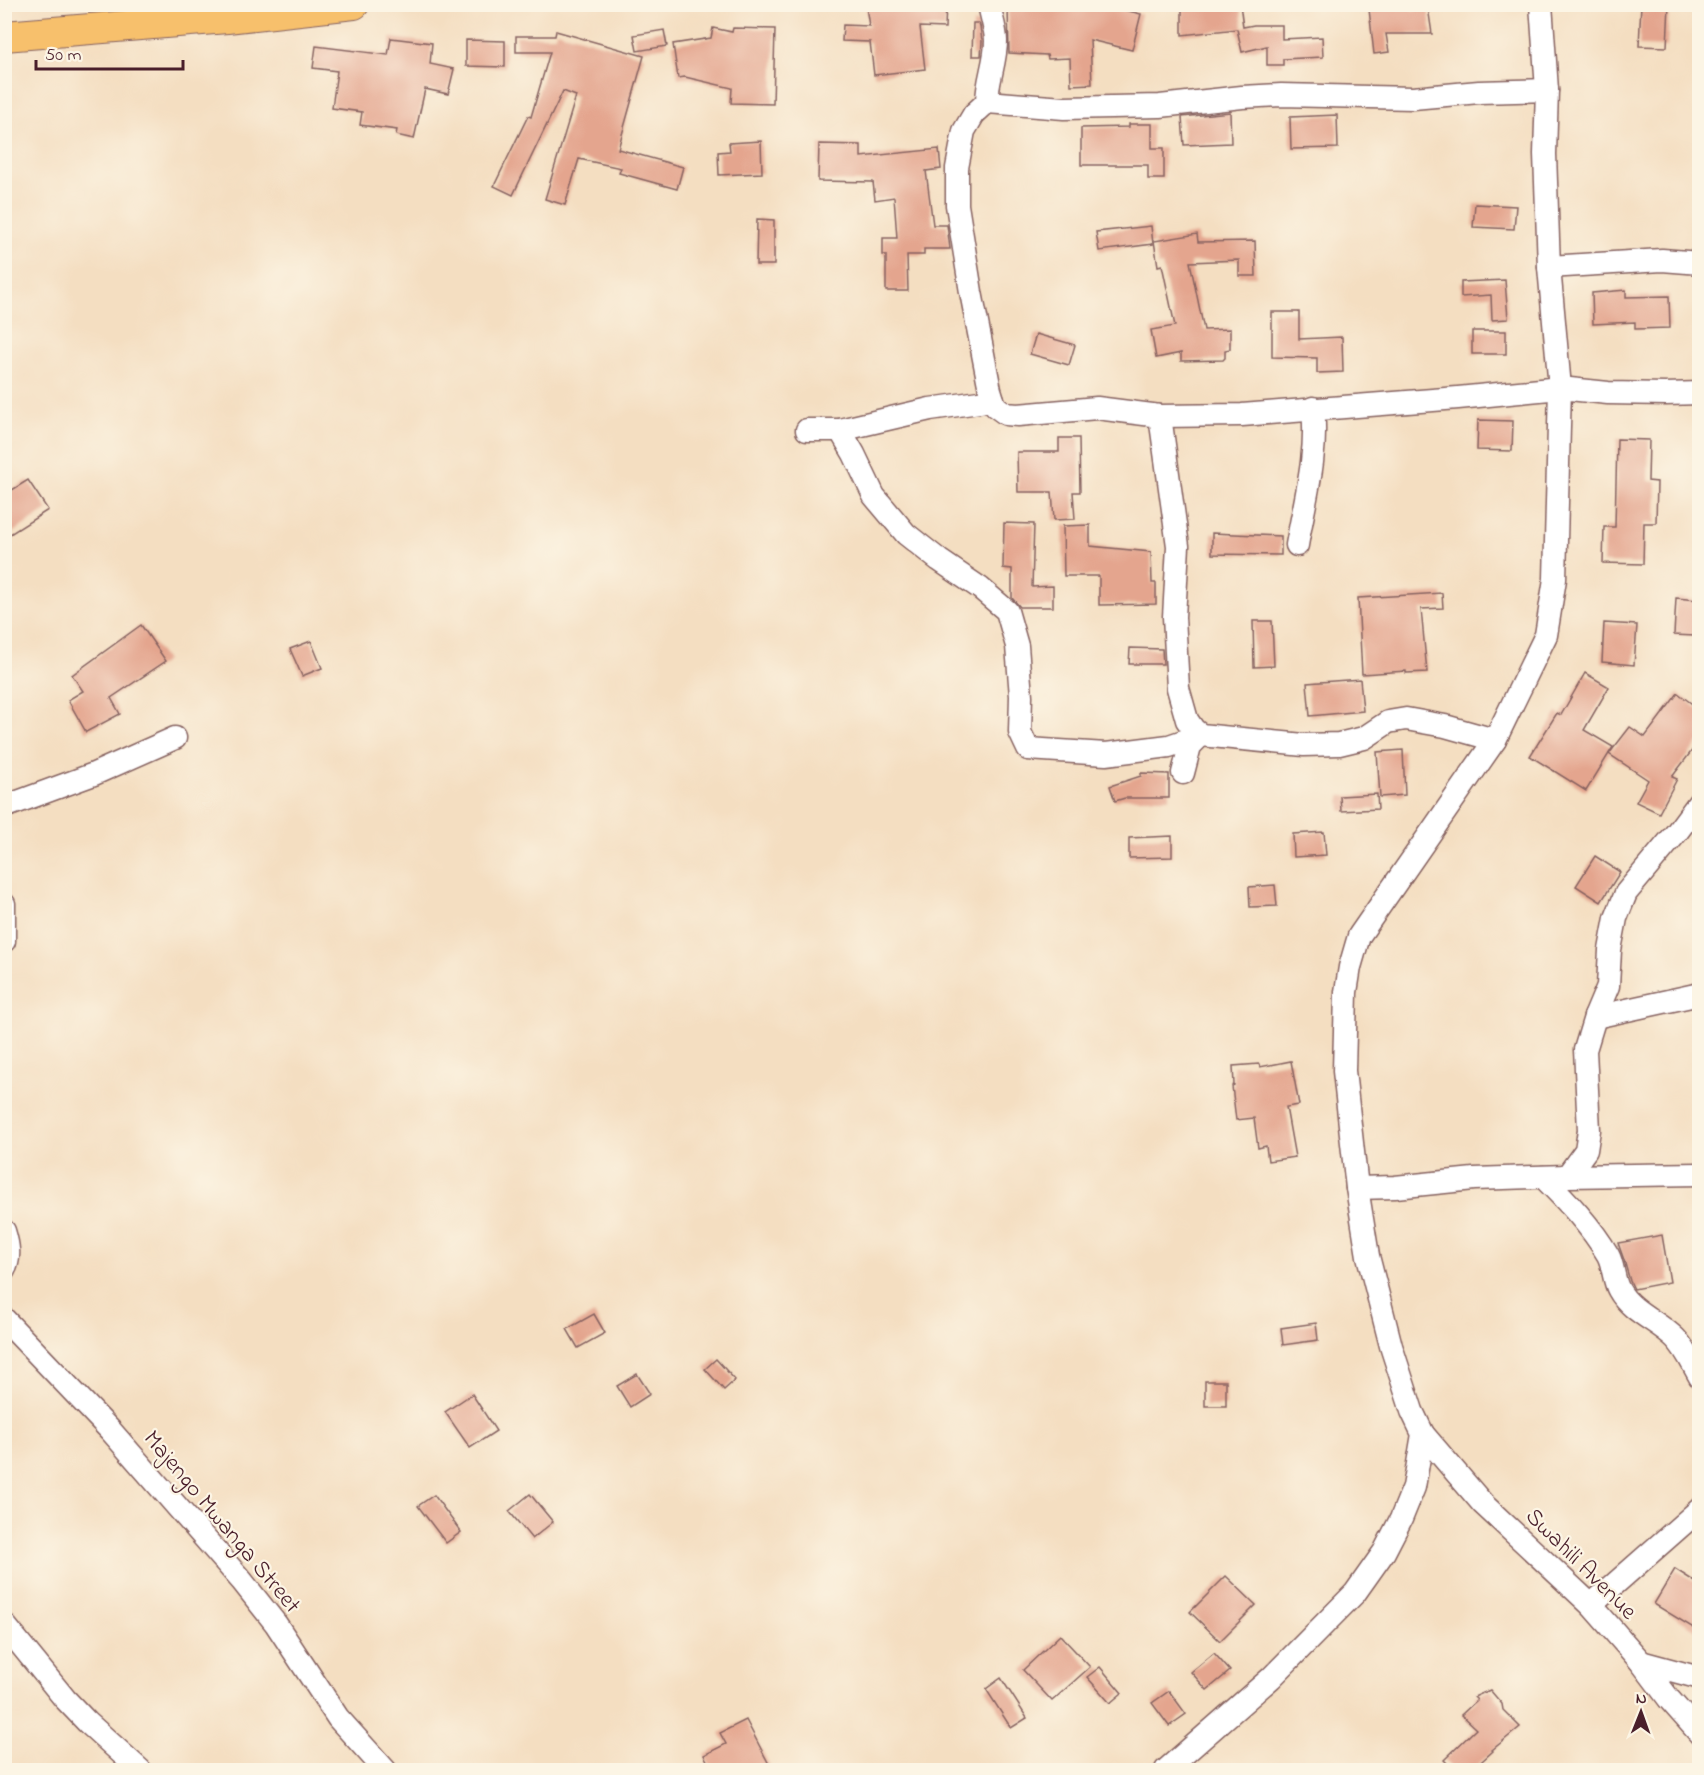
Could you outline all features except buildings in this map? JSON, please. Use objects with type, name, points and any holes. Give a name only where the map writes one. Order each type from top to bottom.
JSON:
[{"type":"main road","points":[[4,36],[227,18],[354,4]]},
{"type":"street","points":[[987,102],[987,88],[994,64],[997,39],[988,4]]},
{"type":"street","name":"Swahili Avenue","points":[[1541,4],[1547,90],[1545,154],[1549,267],[1560,388],[1555,579],[1546,635],[1495,740],[1359,936],[1346,992],[1344,1071],[1357,1188],[1368,1256],[1388,1334],[1412,1411],[1423,1434],[1483,1504],[1590,1605],[1641,1662],[1700,1734]]},
{"type":"street","points":[[1547,90],[1479,92],[1413,98],[1281,95],[1139,107],[1064,108],[987,102],[974,114],[964,131],[957,168],[957,205],[971,292],[995,406],[1006,414],[1018,415],[1097,408],[1160,416],[1242,415],[1560,388],[1608,393],[1700,393]]},
{"type":"street","points":[[1549,267],[1662,260],[1700,263]]},
{"type":"street","points":[[807,430],[840,430],[930,409],[993,400]]},
{"type":"street","points":[[1298,545],[1313,466],[1315,427],[1313,408]]},
{"type":"street","points":[[1160,416],[1178,546],[1174,617],[1178,688],[1187,720],[1201,735]]},
{"type":"street","points":[[840,430],[874,496],[906,534],[1007,610],[1017,646],[1021,696],[1020,732],[1028,749],[1106,754],[1169,746],[1201,735],[1304,745],[1339,744],[1364,738],[1388,722],[1406,719],[1444,726],[1495,740]]},
{"type":"street","points":[[1183,773],[1190,746],[1201,735]]},
{"type":"street","points":[[4,807],[94,774],[175,738]]},
{"type":"street","points":[[1567,1176],[1586,1150],[1589,1130],[1585,1050],[1608,986],[1610,950],[1616,918],[1626,892],[1700,801]]},
{"type":"street","points":[[4,904],[4,941]]},
{"type":"street","points":[[1595,1017],[1700,994]]},
{"type":"street","points":[[1357,1188],[1395,1187],[1474,1179],[1700,1174]]},
{"type":"street","points":[[1544,1177],[1571,1205],[1600,1242],[1610,1258],[1618,1290],[1630,1304],[1674,1337],[1688,1354],[1700,1377]]},
{"type":"street","points":[[4,1231],[9,1262],[4,1270]]},
{"type":"street","name":"Majengo Mwanga Street","points":[[4,1319],[111,1431],[242,1581],[276,1623],[338,1718],[385,1770]]},
{"type":"street","points":[[1166,1770],[1271,1678],[1355,1593],[1384,1552],[1401,1519],[1414,1487],[1423,1434]]},
{"type":"street","points":[[1590,1605],[1700,1509]]},
{"type":"street","points":[[4,1624],[65,1699],[140,1770]]},
{"type":"street","points":[[1641,1662],[1700,1678]]}]
